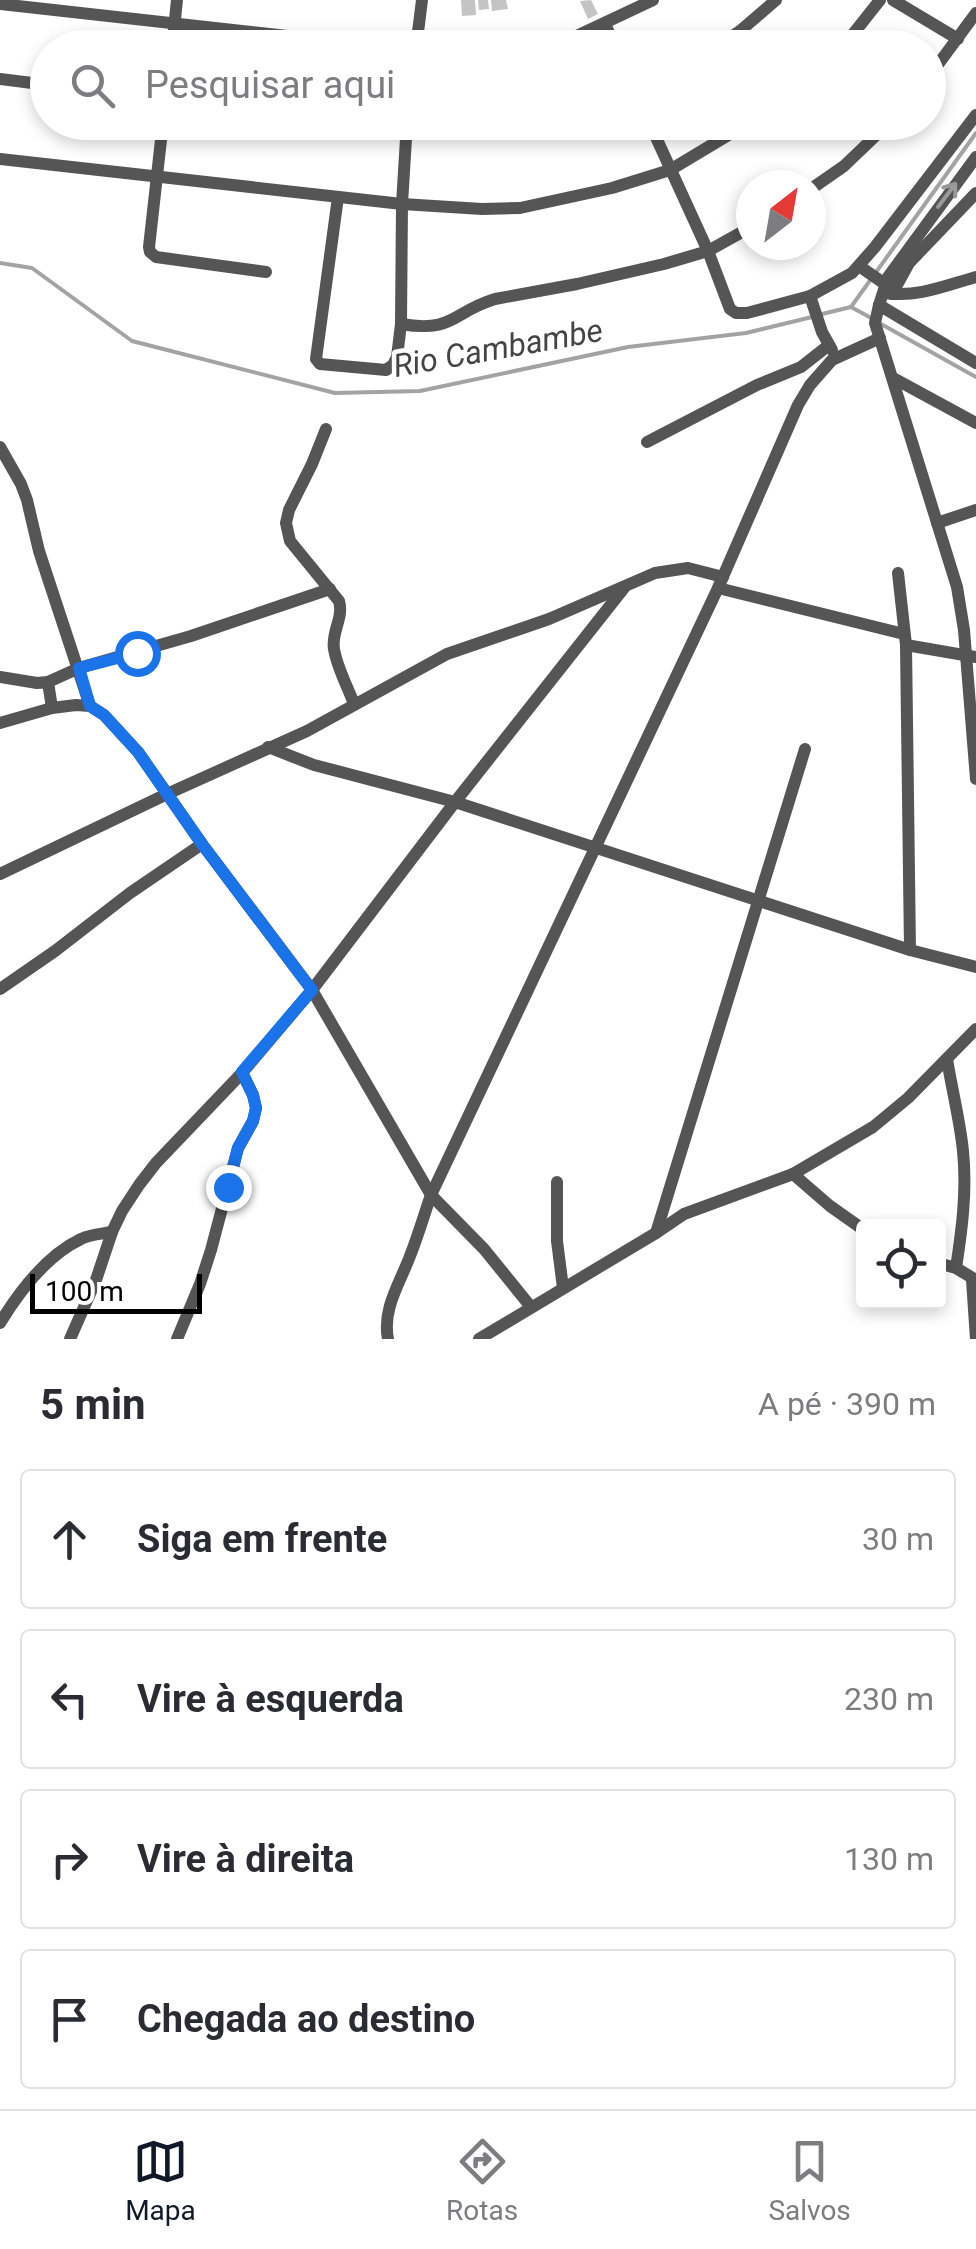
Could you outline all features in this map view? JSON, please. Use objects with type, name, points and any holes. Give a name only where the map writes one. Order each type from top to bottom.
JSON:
[{"type":"street","points":[[173,30],[177,0]]},
{"type":"street","points":[[418,30],[422,0]]},
{"type":"street","points":[[591,30],[654,0]]},
{"type":"street","points":[[741,30],[776,0]]},
{"type":"street","points":[[856,30],[880,0]]},
{"type":"street","points":[[893,0],[943,30]]},
{"type":"street","points":[[0,4],[236,30]]},
{"type":"street","points":[[946,55],[976,13]]},
{"type":"street","points":[[605,24],[608,30]]},
{"type":"street","points":[[946,32],[958,39]]},
{"type":"street","points":[[0,79],[30,82]]},
{"type":"street","points":[[657,140],[730,309],[747,314],[811,300],[863,269],[976,115]]},
{"type":"street","points":[[161,140],[150,252],[156,257],[266,272]]},
{"type":"street","points":[[338,197],[316,361],[322,365],[386,370],[397,357],[401,324],[406,140]]},
{"type":"street","points":[[0,159],[402,204],[520,208],[612,188],[670,170],[720,140]]},
{"type":"street","points":[[826,179],[871,140]]},
{"type":"street","points":[[976,157],[921,229],[883,291],[876,323],[957,587],[970,656],[976,780]]},
{"type":"street","points":[[883,291],[976,192]]},
{"type":"street","points":[[401,324],[440,326],[482,303],[611,277],[708,252],[736,236]]},
{"type":"street","points":[[863,269],[883,291],[976,363]]},
{"type":"street","points":[[883,291],[925,292],[976,277]]},
{"type":"street","points":[[388,1339],[385,1325],[390,1305],[430,1195],[721,583],[798,404],[818,374],[829,345],[811,300]]},
{"type":"street","points":[[648,442],[756,384],[801,368],[829,345],[880,338]]},
{"type":"street","points":[[894,379],[976,423]]},
{"type":"street","points":[[326,429],[286,522],[290,541],[341,607],[334,650],[354,704]]},
{"type":"street","points":[[0,448],[27,500],[44,566],[90,706]]},
{"type":"street","points":[[937,523],[976,510]]},
{"type":"street","points":[[0,874],[306,731],[447,654],[510,634],[642,577],[671,569],[688,568],[721,583],[970,656]]},
{"type":"street","points":[[898,573],[905,640],[910,950]]},
{"type":"street","points":[[70,1339],[122,1211],[156,1163],[312,990],[454,802],[624,588]]},
{"type":"street","points":[[0,677],[48,682],[79,668],[191,636],[330,589]]},
{"type":"street","points":[[48,682],[52,708]]},
{"type":"street","points":[[0,723],[52,708],[90,706],[104,715],[138,752],[312,990],[430,1195],[484,1249],[531,1307]]},
{"type":"street","points":[[268,748],[454,802],[910,950],[976,967]]},
{"type":"street","points":[[656,1234],[805,748]]},
{"type":"street","points":[[0,989],[202,844]]},
{"type":"street","points":[[479,1339],[684,1214],[793,1174],[873,1126],[908,1098],[976,1029]]},
{"type":"street","points":[[947,1059],[963,1150],[965,1190],[956,1268]]},
{"type":"street","points":[[177,1339],[200,1284],[238,1148],[253,1121],[256,1108],[242,1072]]},
{"type":"street","points":[[793,1174],[856,1224]]},
{"type":"street","points":[[558,1182],[557,1241],[563,1288]]},
{"type":"street","points":[[0,1324],[6,1301],[70,1246],[84,1237],[112,1232]]},
{"type":"street","points":[[946,1265],[974,1280],[976,1339]]},
{"type":"building","points":[[461,0],[475,0],[476,15],[462,16]]},
{"type":"building","points":[[478,0],[488,0],[489,9],[479,10]]},
{"type":"building","points":[[491,0],[506,0],[508,9],[492,11]]},
{"type":"building","points":[[591,0],[598,14],[588,19],[580,1]]},
{"type":"waterway","points":[[851,307],[976,133]]},
{"type":"waterway","name":"Rio Cambambe","points":[[0,263],[32,268],[132,341],[335,393],[420,391],[628,347],[746,333],[812,317]]},
{"type":"waterway","points":[[851,307],[873,319]]},
{"type":"waterway","name":"Rio Cambambe","points":[[822,314],[851,307]]},
{"type":"waterway","points":[[881,324],[976,377]]},
{"type":"route","points":[[137,653],[79,668],[90,706],[104,715],[138,752],[312,990],[242,1072],[256,1108],[238,1148],[228,1187]]}]
